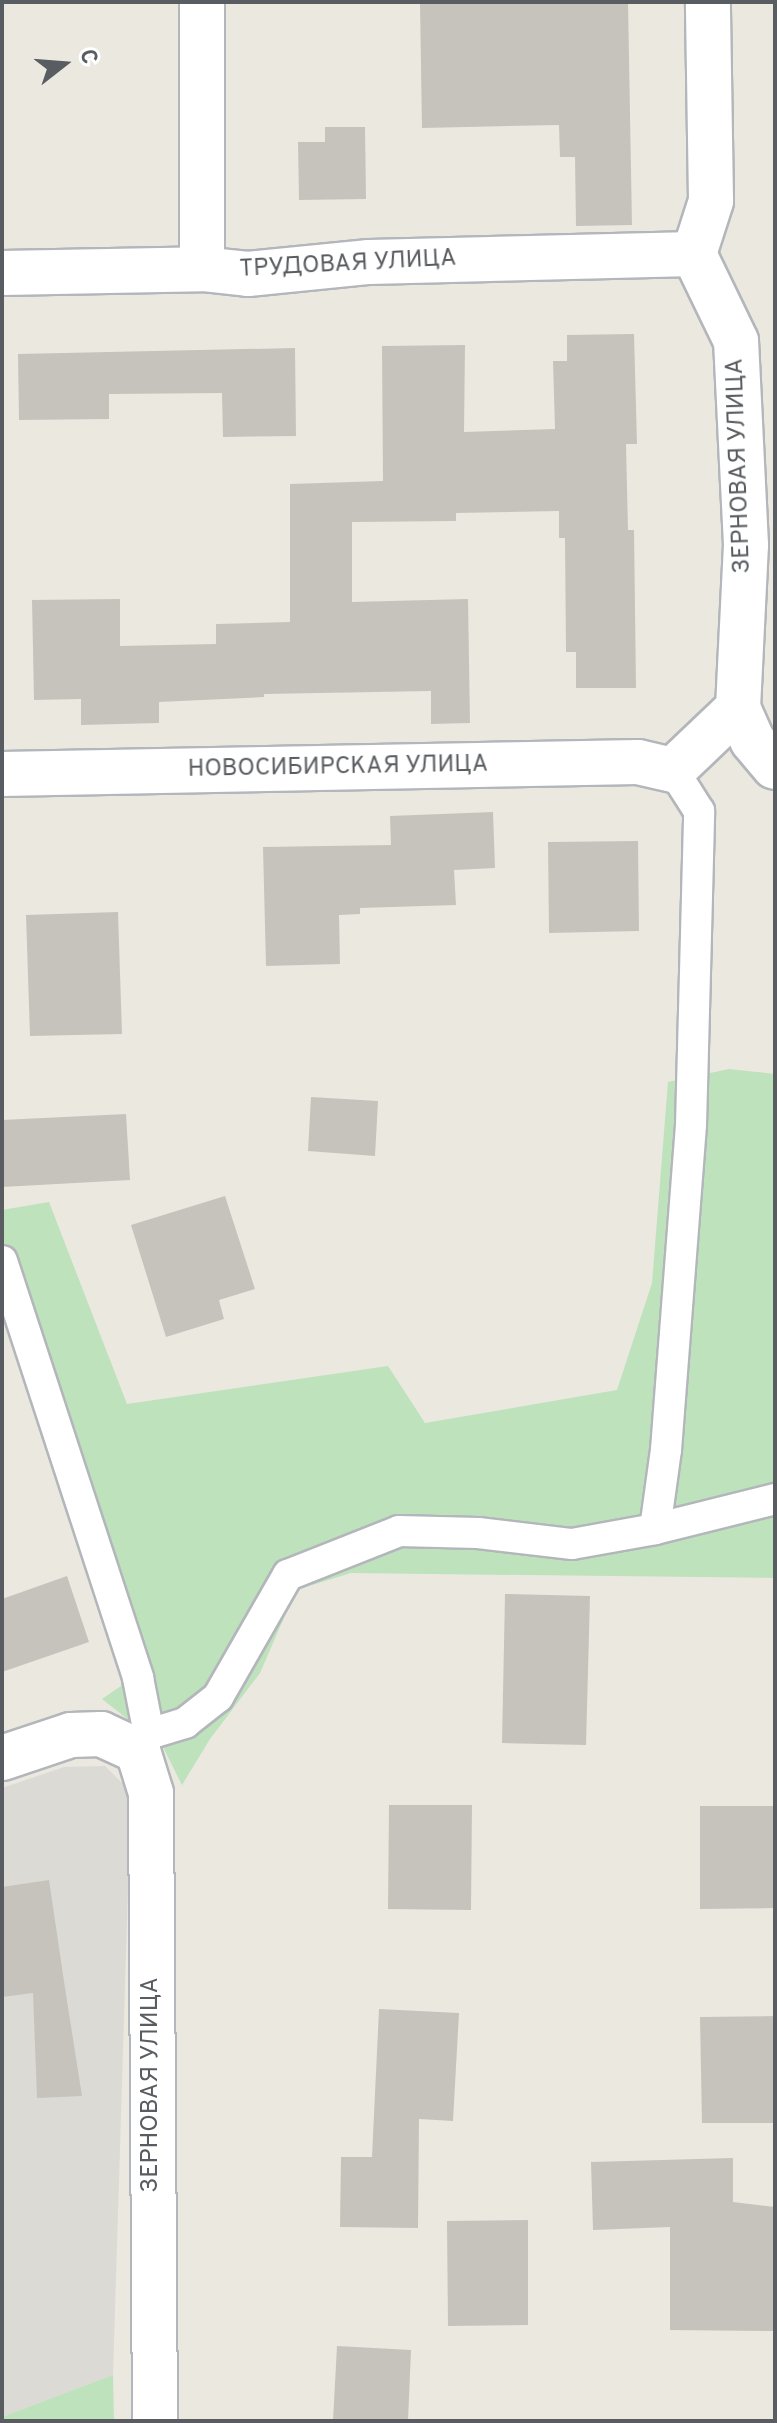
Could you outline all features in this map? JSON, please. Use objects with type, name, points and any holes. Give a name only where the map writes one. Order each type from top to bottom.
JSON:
[{"type":"street","points":[[202,2],[202,269]]},
{"type":"street","points":[[694,254],[711,201],[708,2]]},
{"type":"street","name":"ТРУДОВАЯ УЛИЦА","points":[[2,273],[202,269],[248,274],[369,262],[694,254]]},
{"type":"street","name":"ЗЕРНОВАЯ УЛИЦА","points":[[694,254],[736,341],[746,545],[738,708]]},
{"type":"street","points":[[673,770],[738,708],[752,740],[775,767]]},
{"type":"street","name":"НОВОСИБИРСКАЯ УЛИЦА","points":[[2,774],[638,762],[673,770]]},
{"type":"street","points":[[2,1758],[71,1735],[101,1734],[143,1742]]},
{"type":"street","name":"ЗЕРНОВАЯ УЛИЦА","points":[[143,1742],[151,1793],[155,2421]]},
{"type":"lane","points":[[655,1529],[666,1450],[691,1125],[699,811],[673,770]]},
{"type":"lane","points":[[2,1261],[138,1678],[143,1742],[185,1723],[218,1697],[288,1575],[399,1531],[478,1533],[572,1544],[655,1529],[775,1499]]},
{"type":"shaded area","points":[[105,1766],[131,1792],[113,2375],[2,2417],[2,1788],[64,1767]]},
{"type":"green space","points":[[729,1069],[775,1074],[775,1578],[351,1573],[296,1590],[260,1673],[210,1739],[182,1785],[163,1747],[102,1699],[121,1686],[122,1653],[2,1301],[2,1210],[49,1202],[127,1404],[388,1366],[425,1423],[617,1390],[652,1283],[668,1082]]},
{"type":"green space","points":[[113,2375],[114,2421],[2,2421],[2,2417]]},
{"type":"building","points":[[628,2],[632,225],[576,226],[575,157],[560,157],[559,125],[422,128],[420,3]]},
{"type":"building","points":[[325,127],[365,127],[366,199],[299,200],[298,142],[325,142]]},
{"type":"building","points":[[634,334],[637,444],[626,444],[628,530],[634,530],[636,688],[576,688],[576,652],[566,652],[565,538],[559,538],[559,511],[456,513],[456,521],[352,522],[352,602],[468,599],[470,723],[431,724],[431,691],[264,694],[264,697],[159,702],[159,723],[81,725],[81,699],[34,700],[32,600],[120,599],[120,646],[216,644],[216,624],[290,622],[290,484],[383,481],[382,346],[465,345],[464,432],[555,429],[553,361],[567,361],[567,335]]},
{"type":"building","points":[[295,348],[296,436],[223,437],[222,393],[109,394],[109,419],[19,420],[18,354]]},
{"type":"building","points":[[493,812],[495,868],[454,870],[456,905],[360,908],[360,914],[339,915],[340,964],[266,966],[263,847],[391,845],[390,816]]},
{"type":"building","points":[[638,841],[639,931],[549,933],[548,842]]},
{"type":"building","points":[[118,912],[122,1034],[30,1036],[26,915]]},
{"type":"building","points":[[311,1097],[378,1101],[375,1156],[308,1151]]},
{"type":"building","points":[[126,1114],[130,1180],[2,1187],[2,1120]]},
{"type":"building","points":[[225,1196],[255,1289],[219,1300],[224,1319],[166,1337],[131,1225]]},
{"type":"building","points":[[67,1576],[89,1642],[2,1672],[2,1599]]},
{"type":"building","points":[[505,1594],[590,1596],[586,1745],[502,1743]]},
{"type":"building","points":[[389,1805],[472,1805],[471,1910],[388,1909]]},
{"type":"building","points":[[700,1806],[775,1806],[775,1908],[700,1909]]},
{"type":"building","points":[[49,1880],[82,2096],[37,2098],[33,1993],[2,1997],[2,1887]]},
{"type":"building","points":[[379,2009],[459,2013],[453,2121],[419,2119],[418,2228],[340,2227],[341,2157],[372,2157]]},
{"type":"building","points":[[775,2016],[775,2123],[702,2123],[700,2017]]},
{"type":"building","points":[[733,2158],[733,2202],[775,2207],[773,2331],[670,2330],[670,2227],[593,2230],[591,2162]]},
{"type":"building","points":[[528,2220],[528,2325],[448,2326],[447,2221]]},
{"type":"building","points":[[337,2346],[411,2350],[408,2421],[333,2421]]}]
